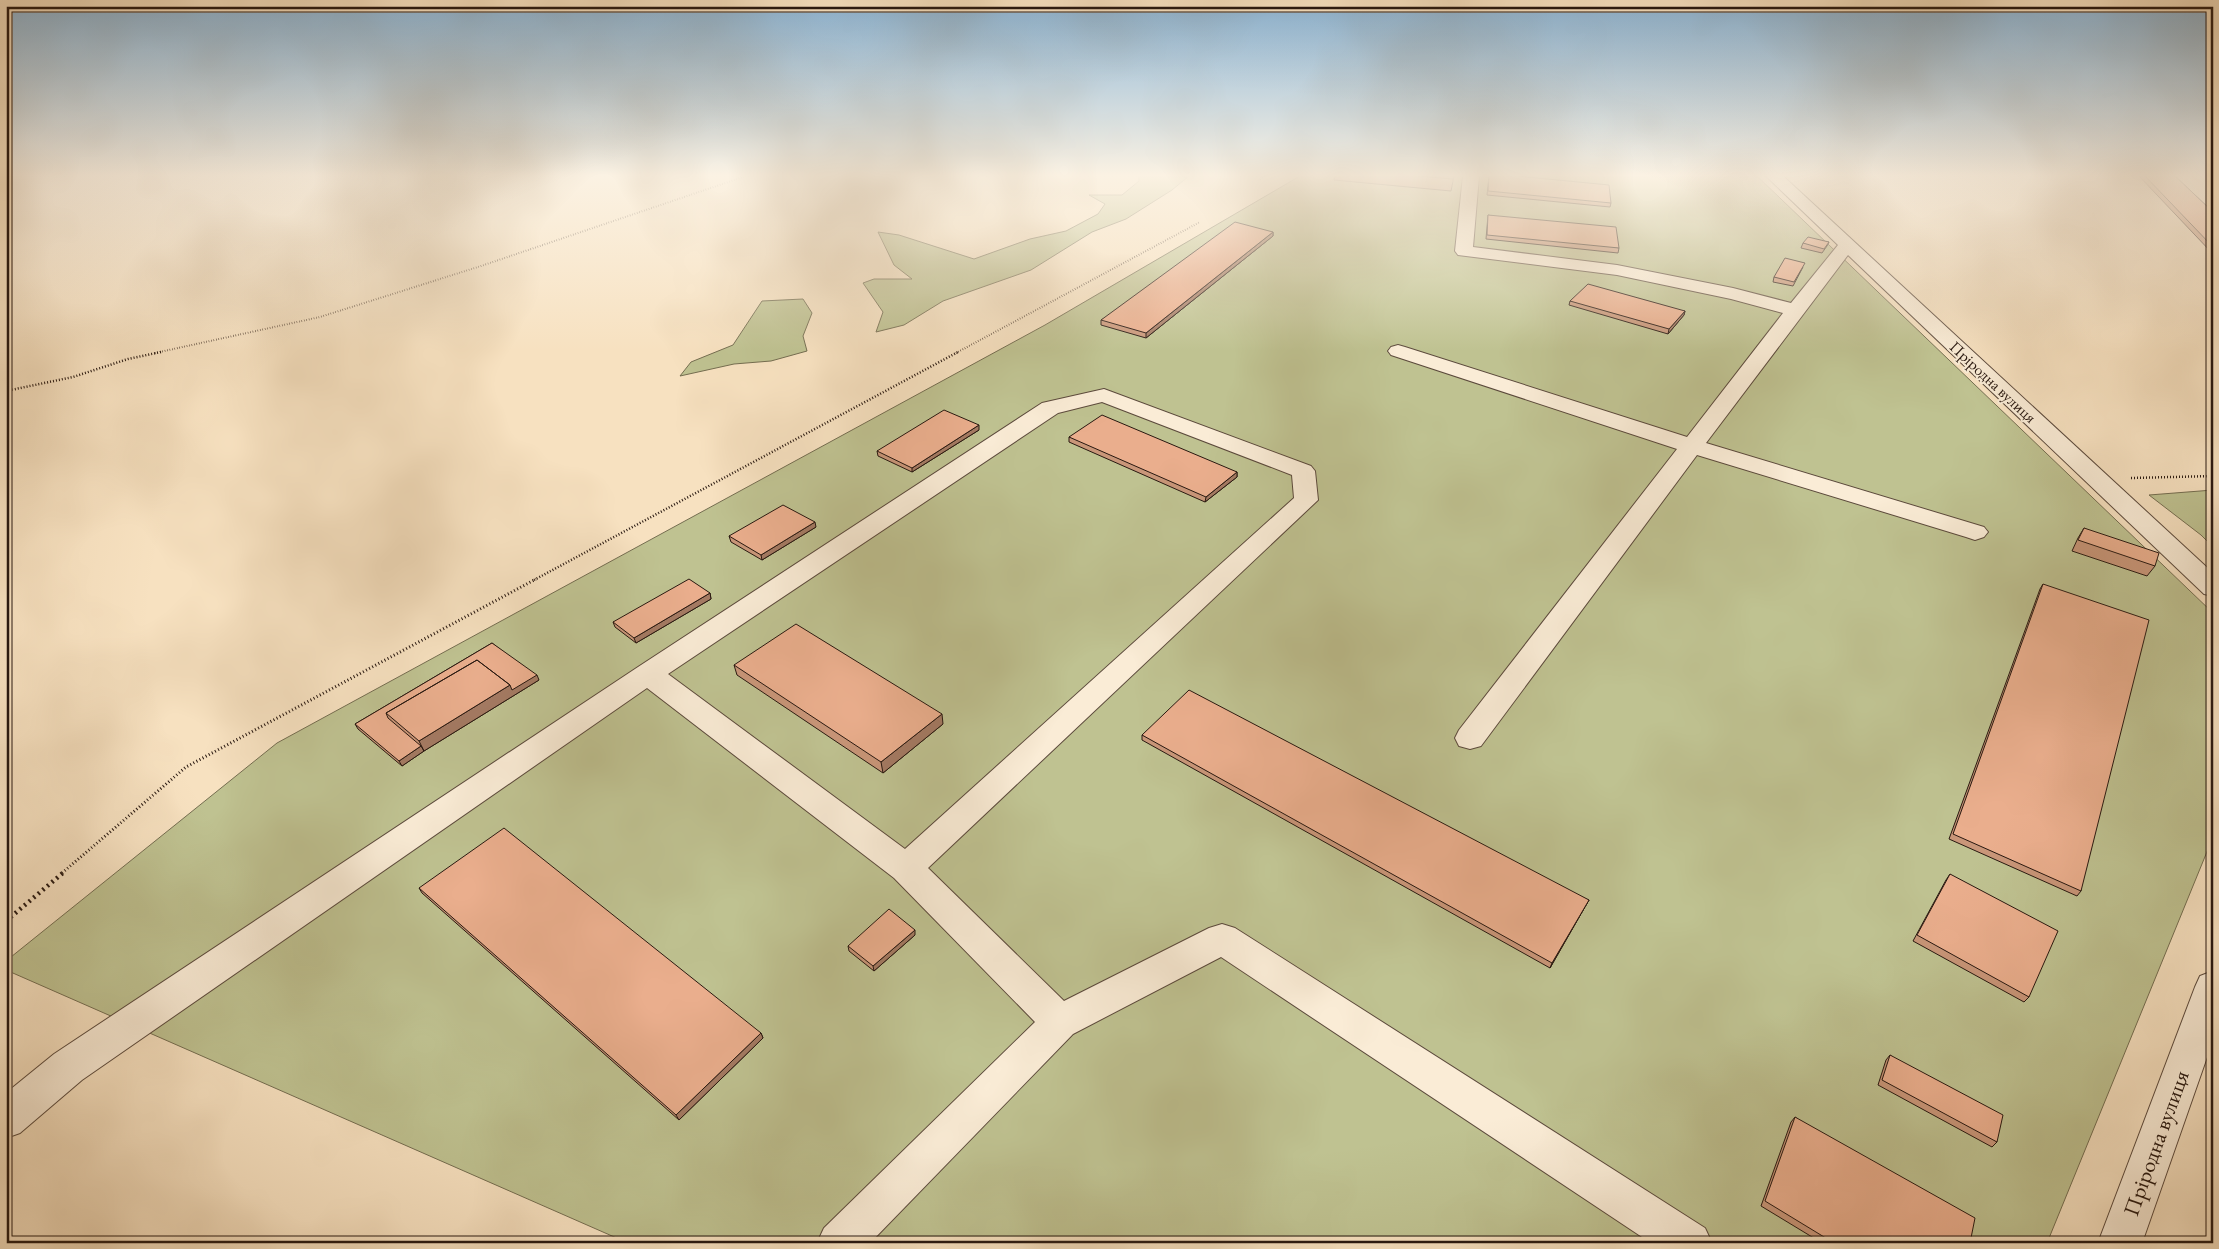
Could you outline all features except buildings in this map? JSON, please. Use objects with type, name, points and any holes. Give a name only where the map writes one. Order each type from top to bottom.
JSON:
[{"type":"street","points":[[1465,234],[1464,250],[1617,270],[1733,294],[1795,310]]},
{"type":"street","name":"Пріродна вулиця","points":[[1836,234],[2213,588]]},
{"type":"street","points":[[1470,738],[1795,310],[1847,245]]},
{"type":"street","points":[[1398,351],[1692,446],[1975,532]]},
{"type":"street","points":[[6,1119],[68,1067],[648,674],[1050,408],[1104,395],[1303,471],[1306,500],[906,868]]},
{"type":"street","points":[[648,674],[906,868],[1060,1022]]},
{"type":"street","points":[[840,1243],[1060,1022],[1222,939],[1690,1243]]},
{"type":"street","name":"Пріродна вулиця","points":[[2120,1243],[2213,987]]},
{"type":"path","points":[[6,391],[73,377],[128,359],[320,317],[576,234]]},
{"type":"path","points":[[6,921],[186,767],[1177,234]]},
{"type":"path","points":[[2096,479],[2213,476]]},
{"type":"green space","points":[[879,234],[899,235],[974,259],[1030,239],[1051,234],[1088,234],[1031,270],[943,301],[904,325],[876,332],[883,312],[863,283],[874,279],[912,279],[894,265]]},
{"type":"green space","points":[[1200,234],[1818,234],[2213,613],[2213,837],[2047,1243],[628,1243],[6,970],[6,961],[277,743],[1045,325]]},
{"type":"green space","points":[[803,299],[812,313],[803,336],[807,351],[771,361],[734,364],[680,376],[691,362],[733,345],[762,301]]},
{"type":"green space","points":[[2213,490],[2213,547],[2201,535],[2149,495]]}]
